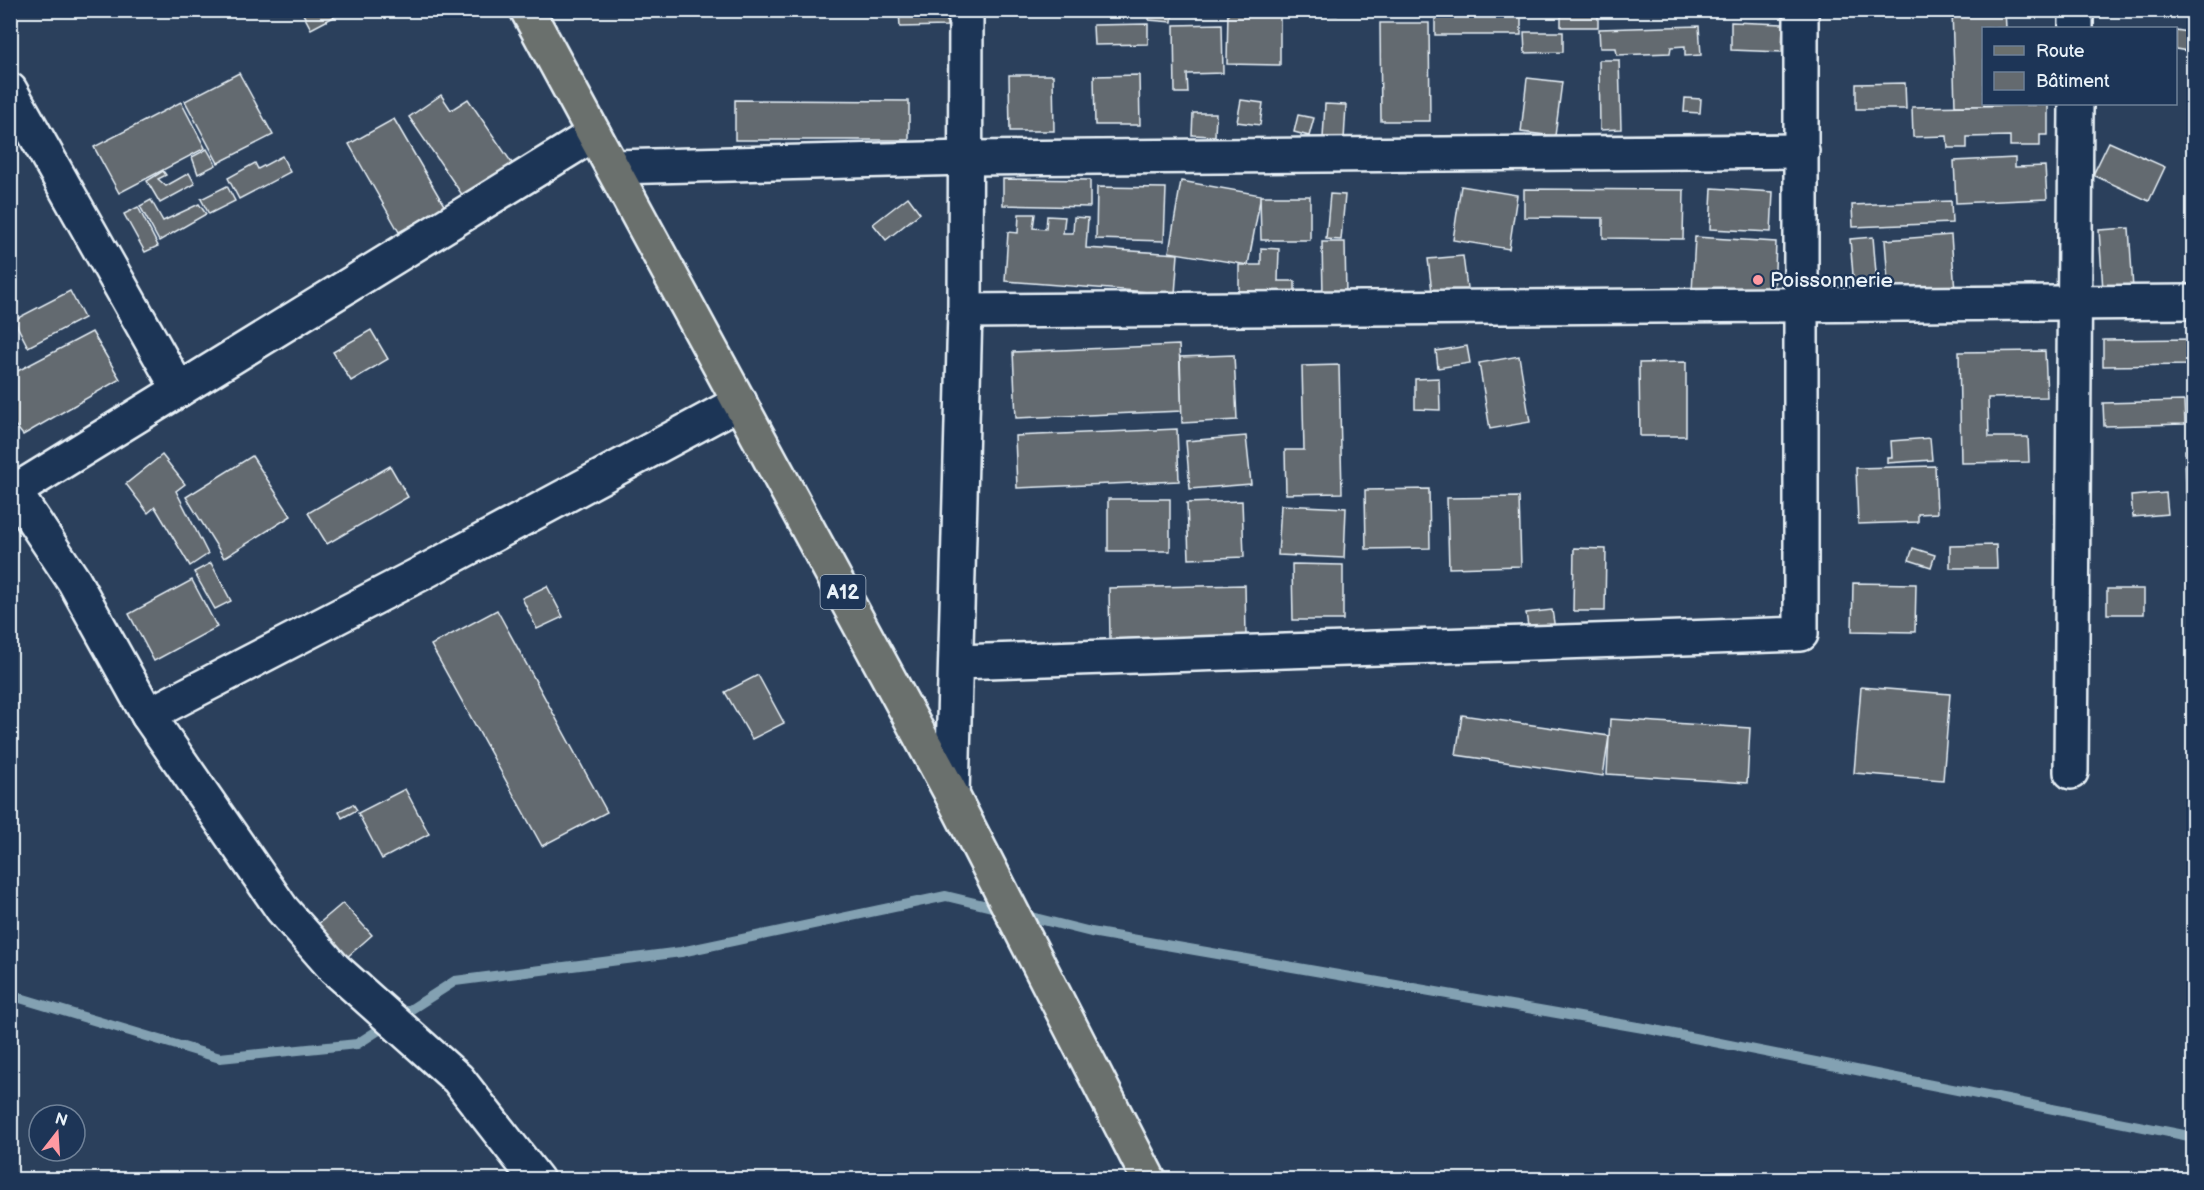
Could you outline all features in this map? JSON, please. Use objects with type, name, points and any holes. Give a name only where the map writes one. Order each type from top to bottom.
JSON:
[{"type":"main road","name":"A12","points":[[527,10],[952,795],[1149,1179]]},
{"type":"street","points":[[952,795],[965,311],[966,10]]},
{"type":"street","points":[[956,662],[1801,634],[1801,10]]},
{"type":"street","points":[[2076,10],[2076,27]]},
{"type":"street","points":[[10,90],[179,390]]},
{"type":"street","points":[[2072,772],[2076,105]]},
{"type":"street","points":[[537,1179],[458,1079],[334,968],[282,909],[148,716],[74,581],[13,488],[179,390],[594,134]]},
{"type":"street","points":[[613,167],[966,158],[1802,151]]},
{"type":"street","points":[[965,311],[2193,302]]},
{"type":"street","points":[[148,716],[422,573],[740,402]]},
{"type":"building","points":[[301,10],[347,10],[311,29]]},
{"type":"building","points":[[899,10],[946,10],[947,26],[900,27]]},
{"type":"building","points":[[1150,10],[1173,10],[1172,22],[1149,20]]},
{"type":"building","points":[[1228,10],[1337,10],[1337,15],[1280,14],[1280,65],[1227,64]]},
{"type":"building","points":[[1378,10],[1432,10],[1432,15],[1378,16]]},
{"type":"building","points":[[1456,10],[1521,10],[1521,35],[1435,35],[1435,17],[1456,17]]},
{"type":"building","points":[[1561,10],[1598,10],[1598,27],[1561,27]]},
{"type":"building","points":[[1952,10],[2005,10],[2006,27],[1982,27],[1982,105],[2009,106],[1955,106]]},
{"type":"building","points":[[1731,22],[1783,24],[1782,52],[1731,50]]},
{"type":"building","points":[[1380,23],[1429,23],[1430,121],[1381,121]]},
{"type":"building","points":[[1148,24],[1148,44],[1094,45],[1093,25]]},
{"type":"building","points":[[1222,24],[1223,73],[1187,74],[1188,93],[1175,93],[1174,25]]},
{"type":"building","points":[[1699,26],[1701,55],[1685,56],[1685,46],[1671,47],[1670,53],[1617,55],[1616,48],[1600,48],[1599,29]]},
{"type":"building","points":[[2177,30],[2194,33],[2194,52],[2177,49]]},
{"type":"building","points":[[1524,32],[1563,32],[1563,52],[1525,53]]},
{"type":"building","points":[[1599,60],[1619,60],[1621,129],[1600,130]]},
{"type":"building","points":[[239,73],[273,135],[218,163],[185,101]]},
{"type":"building","points":[[1009,75],[1053,75],[1054,131],[1010,131]]},
{"type":"building","points":[[1139,75],[1140,125],[1095,125],[1094,76]]},
{"type":"building","points":[[1527,78],[1562,82],[1555,136],[1521,132]]},
{"type":"building","points":[[1905,83],[1906,109],[1856,109],[1856,84]]},
{"type":"building","points":[[441,95],[451,110],[468,99],[514,166],[465,199],[409,117]]},
{"type":"building","points":[[1685,98],[1701,99],[1700,113],[1684,112]]},
{"type":"building","points":[[735,100],[909,101],[909,140],[735,140]]},
{"type":"building","points":[[1241,100],[1263,103],[1260,125],[1237,122]]},
{"type":"building","points":[[181,102],[205,148],[119,193],[94,147]]},
{"type":"building","points":[[1325,104],[1346,105],[1344,140],[1323,138]]},
{"type":"building","points":[[2048,105],[2048,135],[2040,135],[2040,146],[2010,146],[2010,136],[1967,137],[1967,148],[1948,148],[1947,136],[1913,137],[1912,107]]},
{"type":"building","points":[[1193,113],[1216,113],[1215,136],[1192,135]]},
{"type":"building","points":[[1298,115],[1314,118],[1309,136],[1294,132]]},
{"type":"building","points":[[394,119],[445,207],[399,232],[349,144]]},
{"type":"building","points":[[2109,142],[2165,167],[2149,201],[2093,175]]},
{"type":"building","points":[[207,149],[216,165],[198,174],[192,157]]},
{"type":"building","points":[[282,156],[290,172],[239,199],[228,178],[255,163],[258,169]]},
{"type":"building","points":[[2015,158],[2015,167],[2045,166],[2047,199],[1956,203],[1954,161]]},
{"type":"building","points":[[163,171],[166,175],[158,179],[166,186],[189,173],[195,184],[160,203],[147,181]]},
{"type":"building","points":[[1003,179],[1090,180],[1090,207],[1003,205]]},
{"type":"building","points":[[1181,181],[1261,195],[1248,265],[1169,252]]},
{"type":"building","points":[[227,186],[235,201],[209,214],[201,199]]},
{"type":"building","points":[[1461,186],[1517,195],[1509,249],[1453,240]]},
{"type":"building","points":[[1097,187],[1166,188],[1164,241],[1096,239]]},
{"type":"building","points":[[1712,188],[1773,192],[1771,232],[1710,229]]},
{"type":"building","points":[[1524,189],[1684,190],[1683,239],[1603,238],[1603,218],[1524,217]]},
{"type":"building","points":[[1330,194],[1345,195],[1341,240],[1326,239]]},
{"type":"building","points":[[1260,196],[1310,196],[1310,240],[1261,240]]},
{"type":"building","points":[[908,197],[920,213],[886,240],[873,224]]},
{"type":"building","points":[[151,200],[163,221],[199,204],[206,214],[159,241],[140,206]]},
{"type":"building","points":[[1951,201],[1952,223],[1853,227],[1852,205]]},
{"type":"building","points":[[138,207],[158,246],[145,252],[124,214]]},
{"type":"building","points":[[1019,214],[1035,214],[1033,228],[1046,229],[1047,216],[1065,217],[1063,233],[1073,233],[1074,217],[1088,218],[1086,248],[1178,254],[1175,294],[1005,281],[1008,232],[1018,233]]},
{"type":"building","points":[[2129,228],[2133,289],[2103,290],[2099,230]]},
{"type":"building","points":[[1951,235],[1955,292],[1889,296],[1885,240]]},
{"type":"building","points":[[1695,237],[1776,242],[1774,297],[1692,292]]},
{"type":"building","points":[[1873,237],[1878,297],[1855,299],[1850,239]]},
{"type":"building","points":[[1322,242],[1345,242],[1346,295],[1323,295]]},
{"type":"building","points":[[1261,248],[1279,249],[1278,281],[1295,281],[1295,306],[1239,306],[1239,265],[1261,265]]},
{"type":"building","points":[[1463,256],[1468,296],[1433,300],[1428,259]]},
{"type":"building","points":[[70,291],[84,318],[28,347],[14,320]]},
{"type":"building","points":[[371,330],[388,359],[351,381],[333,352]]},
{"type":"building","points":[[92,332],[120,379],[23,435],[10,419],[10,375]]},
{"type":"building","points":[[2194,339],[2194,365],[2103,366],[2103,340]]},
{"type":"building","points":[[1179,345],[1182,411],[1016,418],[1013,352]]},
{"type":"building","points":[[1467,346],[1470,363],[1438,368],[1436,351]]},
{"type":"building","points":[[2045,351],[2047,397],[1988,398],[1989,437],[2028,437],[2029,462],[1961,463],[1959,352]]},
{"type":"building","points":[[1234,355],[1237,420],[1182,423],[1180,357]]},
{"type":"building","points":[[1519,356],[1530,422],[1490,429],[1479,363]]},
{"type":"building","points":[[1686,362],[1686,436],[1640,436],[1639,363]]},
{"type":"building","points":[[1339,365],[1342,493],[1286,494],[1285,450],[1304,450],[1302,366]]},
{"type":"building","points":[[1439,378],[1440,410],[1415,409],[1415,379]]},
{"type":"building","points":[[2184,401],[2185,424],[2104,426],[2103,403]]},
{"type":"building","points":[[1177,429],[1179,481],[1017,488],[1015,436]]},
{"type":"building","points":[[1246,436],[1251,484],[1190,489],[1186,441]]},
{"type":"building","points":[[1930,438],[1932,460],[1887,463],[1887,457],[1892,457],[1891,441]]},
{"type":"building","points":[[2185,450],[2194,450],[2194,493],[2186,493]]},
{"type":"building","points":[[162,455],[185,484],[176,491],[208,554],[190,566],[155,507],[148,513],[126,484]]},
{"type":"building","points":[[252,456],[291,516],[224,558],[186,497]]},
{"type":"building","points":[[390,466],[408,497],[327,544],[308,513]]},
{"type":"building","points":[[1935,466],[1937,513],[1918,514],[1918,522],[1858,524],[1856,468]]},
{"type":"building","points":[[1429,489],[1430,548],[1366,549],[1365,490]]},
{"type":"building","points":[[2166,493],[2168,514],[2133,517],[2131,496]]},
{"type":"building","points":[[1519,497],[1521,566],[1449,568],[1447,498]]},
{"type":"building","points":[[1108,499],[1170,499],[1170,551],[1108,551]]},
{"type":"building","points":[[1242,501],[1244,557],[1189,559],[1187,503]]},
{"type":"building","points":[[1281,505],[1346,508],[1344,558],[1278,555]]},
{"type":"building","points":[[1996,545],[1997,568],[1950,568],[1950,546]]},
{"type":"building","points":[[1574,548],[1606,549],[1605,611],[1573,611]]},
{"type":"building","points":[[1913,548],[1935,555],[1931,567],[1909,560]]},
{"type":"building","points":[[211,563],[231,601],[215,609],[194,572]]},
{"type":"building","points":[[1292,564],[1343,565],[1343,620],[1293,620]]},
{"type":"building","points":[[192,580],[217,627],[154,661],[129,614]]},
{"type":"building","points":[[1853,583],[1916,584],[1915,632],[1852,631]]},
{"type":"building","points":[[1245,585],[1246,636],[1110,639],[1109,588]]},
{"type":"building","points":[[547,586],[563,617],[537,629],[522,598]]},
{"type":"building","points":[[2107,589],[2144,589],[2144,614],[2107,614]]},
{"type":"building","points":[[497,610],[607,812],[542,846],[431,645]]},
{"type":"building","points":[[1552,610],[1555,629],[1529,633],[1526,613]]},
{"type":"building","points":[[758,675],[784,723],[752,739],[725,692]]},
{"type":"building","points":[[1861,687],[1950,694],[1943,780],[1854,773]]},
{"type":"building","points":[[1462,715],[1609,736],[1603,776],[1456,755]]},
{"type":"building","points":[[1610,719],[1750,728],[1747,783],[1607,774]]},
{"type":"building","points":[[405,789],[429,834],[382,859],[358,813]]},
{"type":"building","points":[[353,804],[357,810],[342,818],[339,811]]},
{"type":"building","points":[[343,903],[372,935],[346,958],[317,925]]},
{"type":"waterway","points":[[10,995],[220,1058],[357,1044],[455,981],[681,952],[946,896],[1004,910]]},
{"type":"waterway","points":[[1019,914],[1091,932],[1649,1029],[2194,1137]]},
{"type":"place","name":"Poissonnerie","points":[[1758,280]]}]
